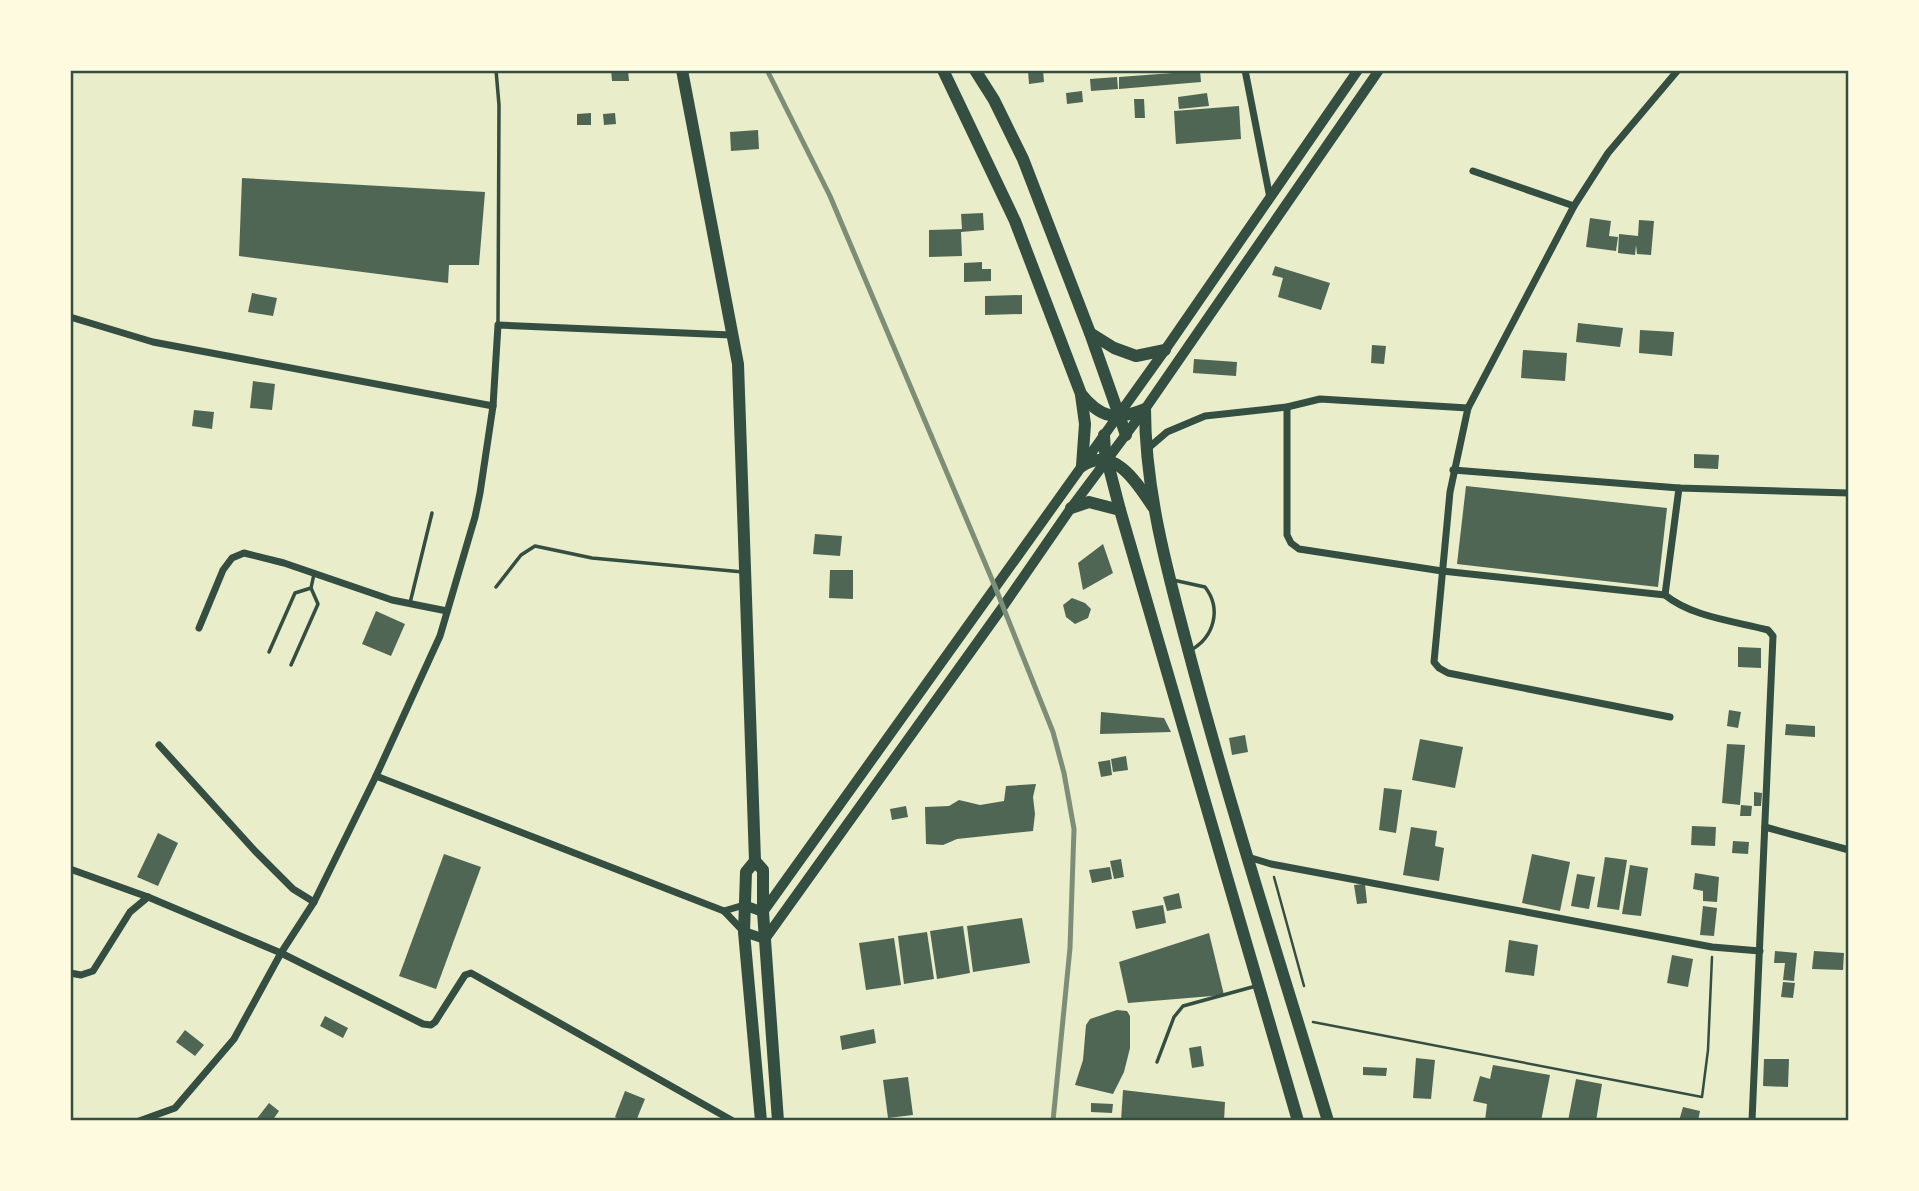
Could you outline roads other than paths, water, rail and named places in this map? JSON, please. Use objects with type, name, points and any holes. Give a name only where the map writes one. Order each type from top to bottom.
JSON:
[{"type":"main road","points":[[682,70],[738,364],[755,861],[763,870],[763,912],[778,1121]]},
{"type":"main road","points":[[943,70],[1015,221],[1081,394],[1085,424],[1082,466]]},
{"type":"main road","points":[[975,70],[994,100],[1023,159],[1126,435]]},
{"type":"main road","points":[[1090,333],[1114,348],[1136,356],[1166,350]]},
{"type":"main road","points":[[1081,394],[1093,409],[1103,415],[1118,416],[1145,409],[1145,450],[1170,579],[1217,757],[1328,1121]]},
{"type":"main road","points":[[1104,435],[1105,452],[1120,510],[1298,1121]]},
{"type":"main road","points":[[1082,466],[1093,459],[1108,460],[1136,482],[1157,513]]},
{"type":"main road","points":[[1071,508],[1088,502],[1120,510]]},
{"type":"main road","points":[[755,861],[746,872],[744,932],[761,1121]]},
{"type":"street","points":[[1245,70],[1270,198]]},
{"type":"street","points":[[724,911],[744,905],[763,912],[1166,350],[1358,70]]},
{"type":"street","points":[[376,776],[724,911],[744,932],[765,939],[1071,508],[1145,409],[1379,70]]},
{"type":"street","points":[[1670,716],[1448,673],[1434,662],[1453,470],[1468,408],[1574,206],[1608,153],[1678,70]]},
{"type":"street","points":[[1473,171],[1574,206]]},
{"type":"street","points":[[70,317],[153,342],[493,406]]},
{"type":"street","points":[[139,1121],[175,1108],[234,1039],[281,953],[314,902],[440,636],[475,517],[493,406],[498,325],[731,335]]},
{"type":"street","points":[[1145,450],[1167,432],[1205,416],[1287,407],[1320,399],[1468,408]]},
{"type":"street","points":[[1287,407],[1287,535],[1290,543],[1298,549],[1442,570],[1665,595],[1676,604],[1692,611],[1768,630],[1773,636],[1752,1121]]},
{"type":"street","points":[[1453,470],[1679,488],[1849,493]]},
{"type":"street","points":[[1665,595],[1679,488]]},
{"type":"street","points":[[200,628],[223,570],[232,558],[244,554],[410,603],[447,611]]},
{"type":"street","points":[[159,745],[255,851],[293,888],[314,902]]},
{"type":"street","points":[[1765,827],[1849,850]]},
{"type":"street","points":[[1248,857],[1271,864],[1712,947],[1760,951]]},
{"type":"street","points":[[70,869],[148,897],[281,953],[422,1024],[431,1025],[435,1022],[465,975],[471,973],[733,1121]]},
{"type":"street","points":[[70,973],[80,975],[93,971],[130,912],[148,897]]},
{"type":"lane","points":[[496,70],[499,104],[498,325]]},
{"type":"lane","points":[[410,603],[432,513]]},
{"type":"lane","points":[[496,587],[521,555],[535,546],[592,558],[745,572]]},
{"type":"lane","points":[[292,665],[318,604],[311,588],[314,573]]},
{"type":"lane","points":[[1170,579],[1205,587],[1211,595],[1215,614],[1209,634],[1201,644],[1189,651]]},
{"type":"lane","points":[[270,652],[295,593],[311,588]]},
{"type":"lane","points":[[1157,1062],[1174,1017],[1183,1006],[1258,986]]},
{"type":"railway","points":[[767,70],[830,196],[996,589],[1053,732],[1074,829],[1070,948],[1053,1121]]}]
